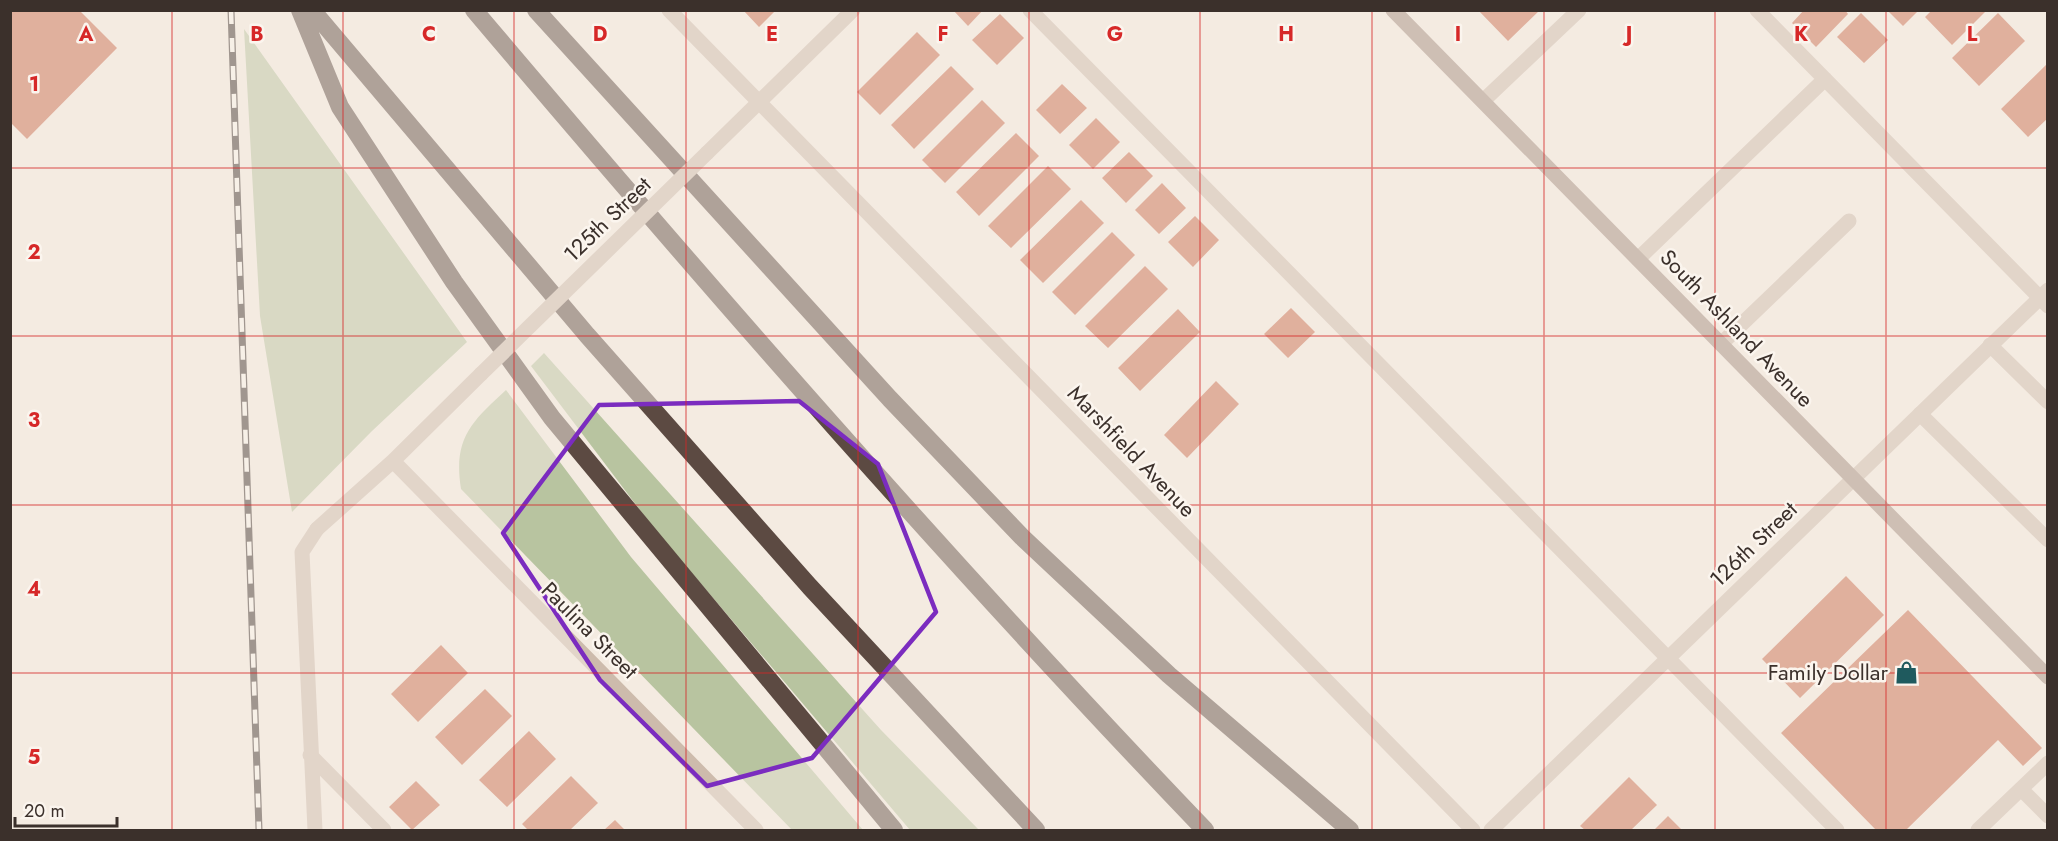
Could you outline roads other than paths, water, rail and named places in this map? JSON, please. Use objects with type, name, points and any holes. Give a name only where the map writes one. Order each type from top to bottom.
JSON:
[{"type":"highway","points":[[300,10],[340,107],[454,282],[545,408],[894,831]]},
{"type":"highway","points":[[312,10],[603,352],[810,587],[1036,831]]},
{"type":"highway","points":[[474,10],[634,199],[902,503],[1117,739],[1205,831]]},
{"type":"highway","points":[[536,10],[890,399],[1022,537],[1169,675],[1350,831]]},
{"type":"main road","name":"South Ashland Avenue","points":[[1393,10],[2048,677]]},
{"type":"street","name":"Marshfield Avenue","points":[[669,10],[1473,831]]},
{"type":"street","name":"125th Street","points":[[315,831],[302,552],[317,529],[393,461],[853,10]]},
{"type":"street","points":[[1030,10],[1837,831]]},
{"type":"street","points":[[1483,101],[1579,10]]},
{"type":"street","points":[[1757,10],[2045,298]]},
{"type":"street","points":[[1638,259],[1825,79]]},
{"type":"street","points":[[1722,344],[1849,221]]},
{"type":"street","name":"126th Street","points":[[1491,831],[1990,345],[2045,298]]},
{"type":"street","points":[[1990,345],[2048,402]]},
{"type":"street","points":[[1920,414],[2048,540]]},
{"type":"street","name":"Paulina Street","points":[[393,461],[756,831]]},
{"type":"street","points":[[310,756],[384,831]]},
{"type":"street","points":[[1978,831],[2048,764]]},
{"type":"street","points":[[2021,789],[2048,816]]},
{"type":"railway","points":[[231,10],[259,830]]},
{"type":"place","name":"Family Dollar","points":[[1906,672]]}]
